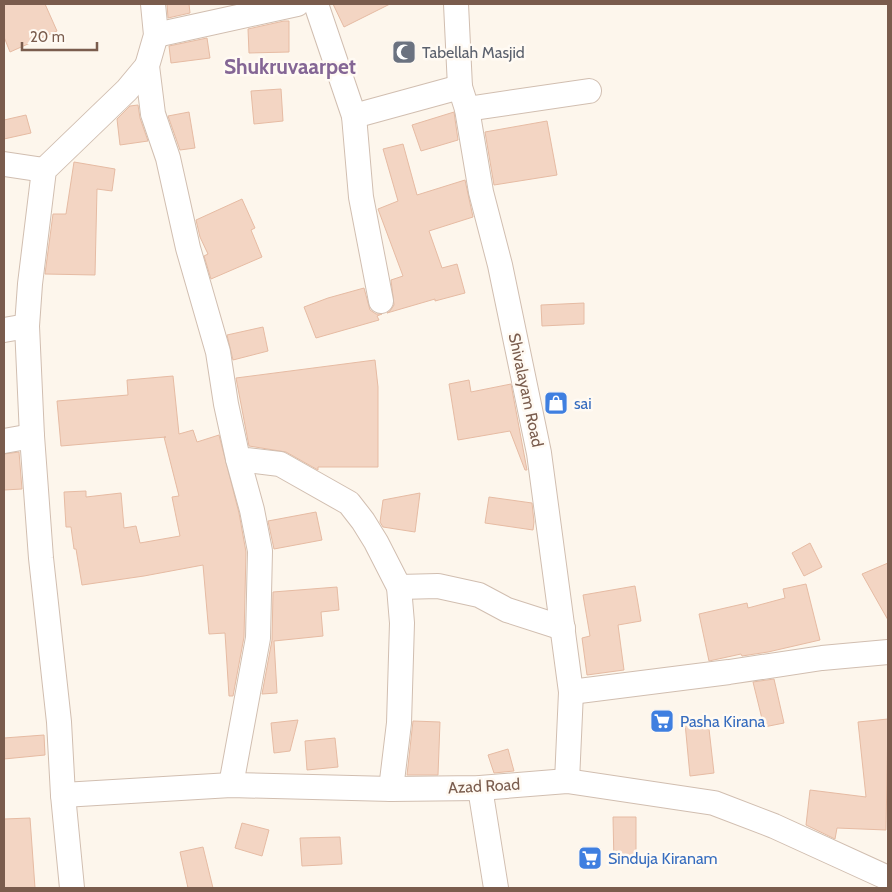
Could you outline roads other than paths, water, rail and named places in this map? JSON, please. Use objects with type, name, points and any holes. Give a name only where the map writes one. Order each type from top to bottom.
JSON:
[{"type":"street","points":[[72,888],[63,795],[59,722],[41,558],[32,436],[28,326],[30,284],[44,170],[128,90],[147,66],[156,35],[153,4]]},
{"type":"street","points":[[156,35],[297,4]]},
{"type":"street","points":[[316,4],[354,116],[362,197],[381,301]]},
{"type":"street","name":"Shivalayam Road","points":[[456,4],[463,98],[539,453],[571,692],[567,781]]},
{"type":"street","points":[[147,66],[153,114],[168,158],[188,248],[218,352],[227,412],[252,510],[260,551],[258,638],[231,785]]},
{"type":"street","points":[[354,116],[463,98],[589,91]]},
{"type":"street","points":[[4,164],[44,170]]},
{"type":"street","points":[[4,330],[28,326]]},
{"type":"street","points":[[4,441],[32,436]]},
{"type":"street","points":[[238,460],[280,464],[349,503],[376,542],[399,587],[402,623],[399,723],[391,789]]},
{"type":"street","points":[[399,587],[438,586],[479,595],[507,610],[563,628]]},
{"type":"street","points":[[571,692],[822,658],[888,652]]},
{"type":"street","name":"Azad Road","points":[[63,795],[231,785],[391,789],[480,788],[567,781],[714,803],[774,826],[888,878]]},
{"type":"street","points":[[480,788],[496,888]]},
{"type":"place","name":"Tabellah Masjid","points":[[404,52]]},
{"type":"place","name":"sai","points":[[556,403]]},
{"type":"place","name":"Pasha Kirana","points":[[662,721]]},
{"type":"place","name":"Sinduja Kiranam","points":[[590,858]]},
{"type":"district","name":"Shukruvaarpet","points":[[290,66]]}]
